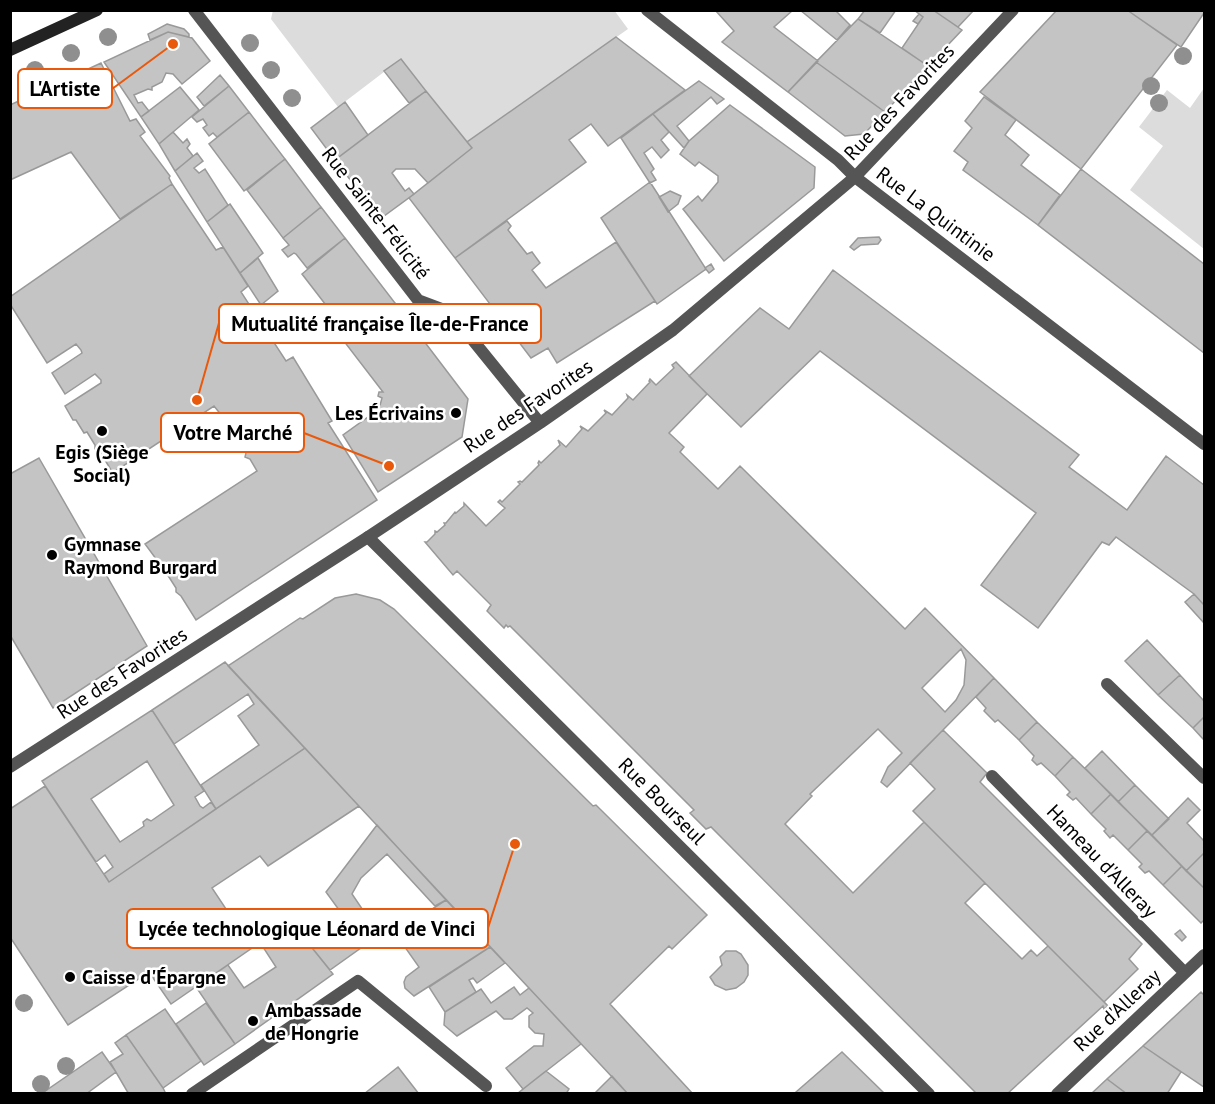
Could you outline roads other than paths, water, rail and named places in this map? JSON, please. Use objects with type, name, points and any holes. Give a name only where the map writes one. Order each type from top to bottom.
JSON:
[{"type":"street","points":[[10,50],[97,10]]},
{"type":"street","name":"Rue Sainte-Félicité","points":[[194,10],[418,300],[450,312],[540,423]]},
{"type":"street","name":"Rue La Quintinie","points":[[647,10],[829,153],[855,177],[1204,444]]},
{"type":"street","name":"Rue des Favorites","points":[[10,767],[368,537],[540,423],[673,330],[855,177],[1013,10]]},
{"type":"street","name":"Rue Bourseul","points":[[368,537],[929,1094]]},
{"type":"street","points":[[1107,684],[1204,778]]},
{"type":"street","name":"Hameau d'Alleray","points":[[992,776],[1185,973]]},
{"type":"street","name":"Rue d'Alleray","points":[[1058,1094],[1204,955]]},
{"type":"street","points":[[192,1094],[358,981],[486,1086]]},
{"type":"place","name":"L'Artiste","points":[[173,44]]},
{"type":"place","name":"Mutualité française Île-de-France","points":[[197,400]]},
{"type":"place","name":"Les Écrivains","points":[[456,413]]},
{"type":"place","name":"Egis (Siège Social)","points":[[102,431]]},
{"type":"place","name":"Votre Marché","points":[[389,466]]},
{"type":"place","name":"Gymnase Raymond Burgard","points":[[52,555]]},
{"type":"place","name":"Lycée technologique Léonard de Vinci","points":[[515,844]]},
{"type":"place","name":"Caisse d'Épargne","points":[[70,977]]},
{"type":"place","name":"Ambassade de Hongrie","points":[[253,1021]]}]
